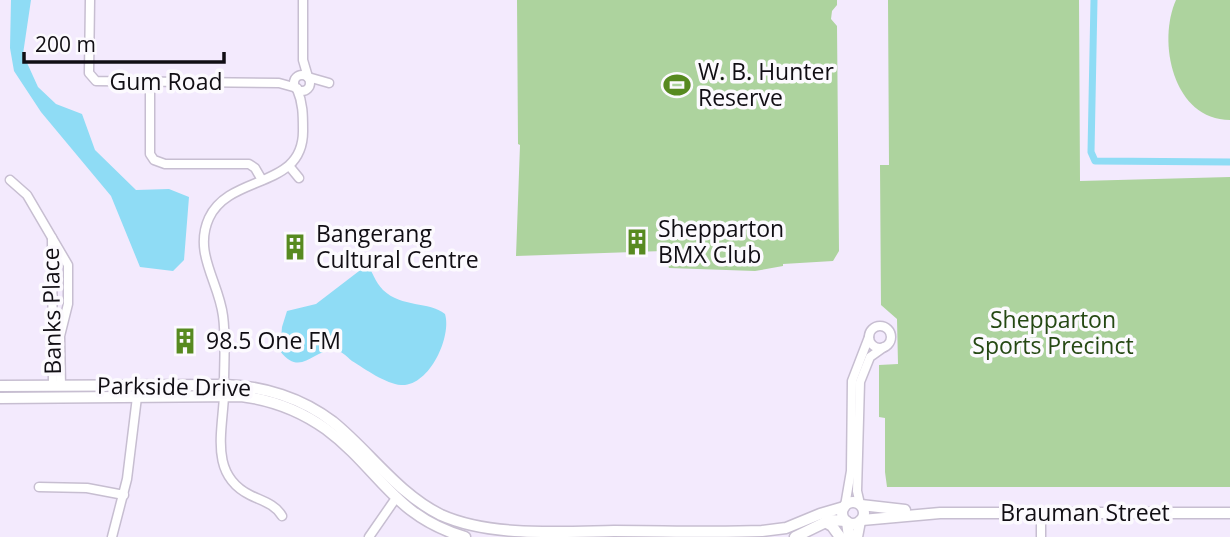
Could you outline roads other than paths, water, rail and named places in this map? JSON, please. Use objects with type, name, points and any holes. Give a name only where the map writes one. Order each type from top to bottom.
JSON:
[{"type":"street","name":"Gum Road","points":[[90,0],[89,65],[92,78],[102,82],[279,83],[297,88]]},
{"type":"street","points":[[282,516],[275,506],[237,488],[223,467],[224,320],[221,303],[205,260],[203,240],[209,217],[225,199],[290,167],[302,148],[303,104],[310,82],[303,60],[303,0]]},
{"type":"street","points":[[303,60],[295,82],[303,104]]},
{"type":"street","points":[[297,77],[303,75],[329,83],[303,91],[297,88]]},
{"type":"street","name":"Gum Road","points":[[279,83],[297,77]]},
{"type":"street","points":[[150,82],[150,154],[154,160],[165,164],[249,164],[255,168],[262,180]]},
{"type":"street","points":[[290,167],[299,178]]},
{"type":"street","name":"Banks Place","points":[[10,180],[25,192],[68,265],[68,304],[57,341]]},
{"type":"street","name":"Banks Place","points":[[51,235],[57,386]]},
{"type":"street","points":[[53,320],[64,321]]},
{"type":"street","points":[[849,537],[842,515],[851,471],[852,381],[874,327],[886,327],[891,339],[870,357],[860,382],[857,491],[864,512],[857,537]]},
{"type":"street","points":[[869,337],[874,346],[884,347]]},
{"type":"street","points":[[112,537],[124,495],[134,420],[133,385]]},
{"type":"street","name":"Parkside Drive","points":[[0,386],[133,385],[224,391],[257,398],[306,416],[341,442],[396,498],[424,520],[464,537]]},
{"type":"street","points":[[57,386],[57,398]]},
{"type":"street","name":"Parkside Drive","points":[[0,398],[134,397],[262,389],[309,407],[333,422],[403,489],[442,516],[467,525],[501,531],[756,535],[786,528],[844,506]]},
{"type":"street","points":[[39,487],[87,488],[124,495]]},
{"type":"street","points":[[369,537],[403,489]]},
{"type":"street","points":[[844,506],[852,502],[860,504]]},
{"type":"street","name":"Brauman Street","points":[[860,504],[900,512],[940,513],[1230,513]]},
{"type":"street","name":"Brauman Street","points":[[861,520],[900,512]]},
{"type":"street","points":[[1041,513],[1041,537]]},
{"type":"street","points":[[795,537],[836,519],[854,524],[861,520]]},
{"type":"street","points":[[825,522],[832,526],[840,537]]},
{"type":"street","points":[[464,537],[467,525]]},
{"type":"water","points":[[11,0],[31,0],[23,54],[38,87],[56,104],[82,114],[95,150],[136,190],[169,189],[189,197],[184,260],[173,271],[140,267],[111,196],[41,112],[14,71],[10,48]]},
{"type":"water","points":[[366,261],[378,284],[390,296],[431,307],[445,314],[442,347],[429,369],[421,378],[411,383],[401,385],[382,379],[334,350],[301,362],[287,359],[280,351],[282,327],[287,311],[316,304],[363,268]]},
{"type":"waterway","points":[[1094,0],[1091,152],[1095,161],[1230,162]]},
{"type":"place","name":"W. B. Hunter Reserve","points":[[677,85]]},
{"type":"place","name":"Shepparton BMX Club","points":[[637,242]]},
{"type":"place","name":"Bangerang Cultural Centre","points":[[295,247]]},
{"type":"place","name":"98.5 One FM","points":[[185,341]]},
{"type":"park label","name":"Shepparton Sports Precinct","points":[[1053,333]]}]
